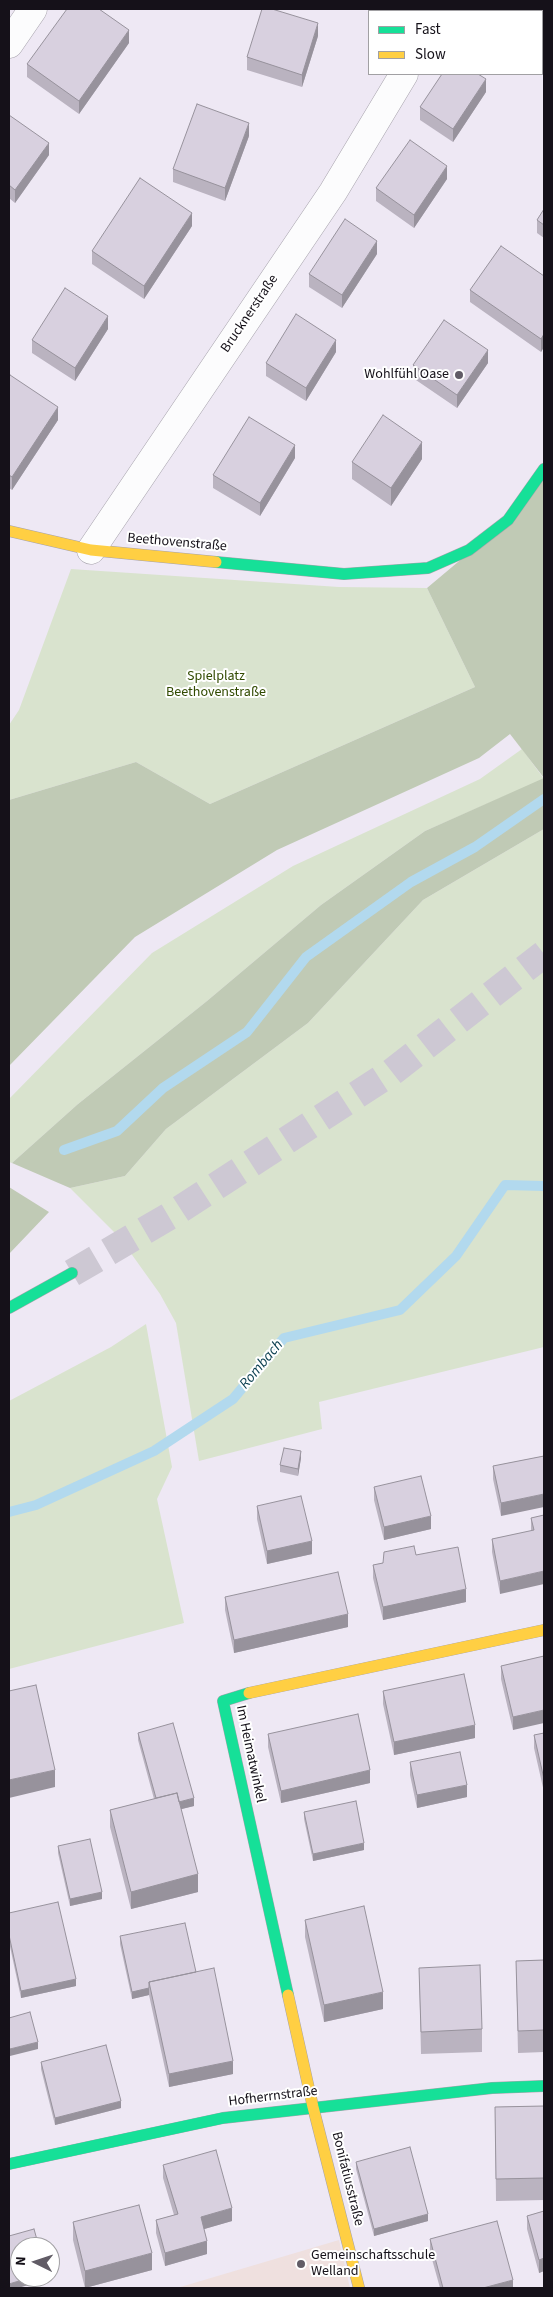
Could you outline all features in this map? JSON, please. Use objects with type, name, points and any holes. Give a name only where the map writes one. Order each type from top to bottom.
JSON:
[{"type":"main road","name":"Beethovenstraße","points":[[9,531],[91,550],[344,574],[428,568],[469,550],[508,520],[544,469]]},
{"type":"main road","points":[[9,1308],[72,1273]]},
{"type":"main road","name":"Im Heimatwinkel","points":[[313,2107],[223,1700],[260,1690],[544,1630]]},
{"type":"main road","name":"Hofherrnstraße","points":[[9,2164],[223,2118],[492,2088],[544,2086]]},
{"type":"main road","name":"Bonifatiusstraße","points":[[313,2107],[360,2288]]},
{"type":"street","points":[[9,44],[33,9]]},
{"type":"street","name":"Brucknerstraße","points":[[91,550],[333,192],[403,75]]},
{"type":"shaded area","name":"Gemeinschaftsschule Welland","points":[[339,2240],[350,2288],[177,2288]]},
{"type":"green space","points":[[544,469],[544,778],[510,734],[479,758],[277,850],[135,937],[9,1066],[9,800],[136,762],[210,804],[475,687],[427,588],[508,520]]},
{"type":"green space","name":"Spielplatz Beethovenstraße","points":[[71,569],[339,587],[427,588],[475,687],[210,804],[136,762],[9,800],[9,725],[19,710]]},
{"type":"green space","points":[[522,749],[544,779],[425,831],[321,905],[207,1001],[78,1104],[12,1163],[9,1162],[9,1099],[152,953],[293,866],[480,779]]},
{"type":"green space","points":[[544,778],[544,829],[423,900],[308,1023],[166,1129],[125,1176],[70,1188],[12,1163],[78,1104],[207,1001],[321,905],[425,831]]},
{"type":"green space","points":[[544,829],[544,1347],[319,1402],[322,1429],[199,1461],[176,1323],[160,1294],[120,1238],[70,1188],[125,1176],[166,1129],[308,1023],[423,900]]},
{"type":"green space","points":[[9,1187],[49,1212],[9,1254]]},
{"type":"green space","points":[[146,1324],[172,1467],[157,1499],[184,1623],[9,1669],[9,1401],[111,1347]]},
{"type":"building","points":[[67,9],[99,9],[129,30],[79,101],[27,64]]},
{"type":"building","points":[[262,9],[272,9],[318,23],[302,75],[247,57]]},
{"type":"building","points":[[488,9],[542,9],[541,10]]},
{"type":"building","points":[[441,75],[480,75],[486,79],[453,129],[420,107]]},
{"type":"building","points":[[197,104],[249,123],[225,188],[173,169]]},
{"type":"building","points":[[9,115],[49,143],[15,190],[9,185]]},
{"type":"building","points":[[410,140],[447,166],[414,215],[376,188]]},
{"type":"building","points":[[140,178],[192,213],[144,286],[92,251]]},
{"type":"building","points":[[544,209],[544,225],[537,220]]},
{"type":"building","points":[[345,219],[377,241],[342,295],[309,274]]},
{"type":"building","points":[[501,246],[544,276],[544,334],[541,339],[470,290]]},
{"type":"building","points":[[65,288],[108,316],[75,368],[32,340]]},
{"type":"building","points":[[296,314],[336,340],[306,388],[266,363]]},
{"type":"building","points":[[444,320],[488,350],[457,395],[413,365]]},
{"type":"building","points":[[10,375],[58,407],[12,477],[9,475]]},
{"type":"building","points":[[383,415],[422,442],[391,488],[352,462]]},
{"type":"building","points":[[249,417],[295,445],[260,503],[213,475]]},
{"type":"building","points":[[284,1448],[301,1451],[298,1469],[280,1465]]},
{"type":"building","points":[[544,1456],[544,1494],[501,1503],[493,1466]]},
{"type":"building","points":[[421,1476],[431,1516],[384,1527],[374,1487]]},
{"type":"building","points":[[301,1496],[312,1541],[267,1551],[257,1506]]},
{"type":"building","points":[[544,1515],[544,1571],[500,1581],[492,1539],[534,1530],[531,1518]]},
{"type":"building","points":[[414,1546],[416,1555],[458,1547],[466,1589],[383,1607],[373,1565],[383,1563],[384,1552]]},
{"type":"building","points":[[338,1572],[348,1614],[234,1640],[225,1597]]},
{"type":"building","points":[[544,1656],[544,1710],[513,1717],[501,1666]]},
{"type":"building","points":[[464,1674],[475,1725],[394,1742],[383,1691]]},
{"type":"building","points":[[36,1685],[55,1770],[9,1780],[9,1691]]},
{"type":"building","points":[[358,1714],[370,1770],[281,1791],[268,1734]]},
{"type":"building","points":[[173,1723],[194,1798],[179,1802],[177,1793],[156,1798],[138,1733]]},
{"type":"building","points":[[544,1733],[544,1779],[534,1735]]},
{"type":"building","points":[[460,1752],[467,1785],[417,1795],[410,1762]]},
{"type":"building","points":[[177,1793],[198,1874],[131,1892],[110,1810]]},
{"type":"building","points":[[356,1801],[364,1843],[313,1854],[304,1812]]},
{"type":"building","points":[[90,1839],[102,1892],[70,1899],[58,1846]]},
{"type":"building","points":[[58,1902],[76,1979],[21,1991],[9,1935],[9,1913]]},
{"type":"building","points":[[364,1906],[383,1992],[324,2005],[305,1920]]},
{"type":"building","points":[[185,1923],[196,1972],[149,1982],[149,1988],[132,1992],[120,1936]]},
{"type":"building","points":[[544,1960],[544,2030],[518,2031],[516,1961]]},
{"type":"building","points":[[480,1965],[482,2029],[421,2032],[419,1968]]},
{"type":"building","points":[[214,1968],[233,2061],[169,2074],[149,1982]]},
{"type":"building","points":[[30,2012],[38,2042],[10,2049],[9,2018]]},
{"type":"building","points":[[106,2045],[121,2101],[55,2118],[41,2062]]},
{"type":"building","points":[[544,2106],[544,2178],[496,2179],[495,2107]]},
{"type":"building","points":[[410,2147],[428,2214],[374,2229],[356,2162]]},
{"type":"building","points":[[216,2150],[232,2208],[201,2217],[207,2241],[165,2253],[156,2220],[178,2214],[163,2165]]},
{"type":"building","points":[[139,2205],[152,2253],[85,2271],[73,2222]]},
{"type":"building","points":[[544,2211],[544,2258],[539,2260],[527,2216]]},
{"type":"building","points":[[497,2221],[513,2280],[483,2288],[443,2288],[430,2239]]},
{"type":"building","points":[[34,2229],[36,2237],[10,2237],[9,2284],[9,2236]]},
{"type":"waterway","points":[[64,1150],[117,1131],[163,1088],[247,1032],[306,957],[411,882],[475,847],[544,799]]},
{"type":"waterway","name":"Rombach","points":[[9,1512],[36,1505],[154,1451],[233,1399],[284,1338],[400,1310],[456,1256],[505,1185],[544,1186]]},
{"type":"tunnel","points":[[72,1273],[173,1214],[392,1072],[544,954]]},
{"type":"traffic: fast","points":[[216,562],[344,574],[428,568],[469,550],[508,520],[544,469]]},
{"type":"traffic: fast","points":[[9,1308],[72,1273]]},
{"type":"traffic: fast","points":[[249,1693],[223,1701],[288,1995]]},
{"type":"traffic: fast","points":[[9,2164],[223,2118],[492,2088],[544,2086]]},
{"type":"traffic: slow","points":[[9,531],[91,550],[216,562]]},
{"type":"traffic: slow","points":[[249,1693],[544,1630]]},
{"type":"traffic: slow","points":[[288,1995],[313,2107],[359,2288]]},
{"type":"place","name":"Wohlfühl Oase","points":[[459,375]]},
{"type":"place","name":"Gemeinschaftsschule Welland","points":[[301,2264]]}]
